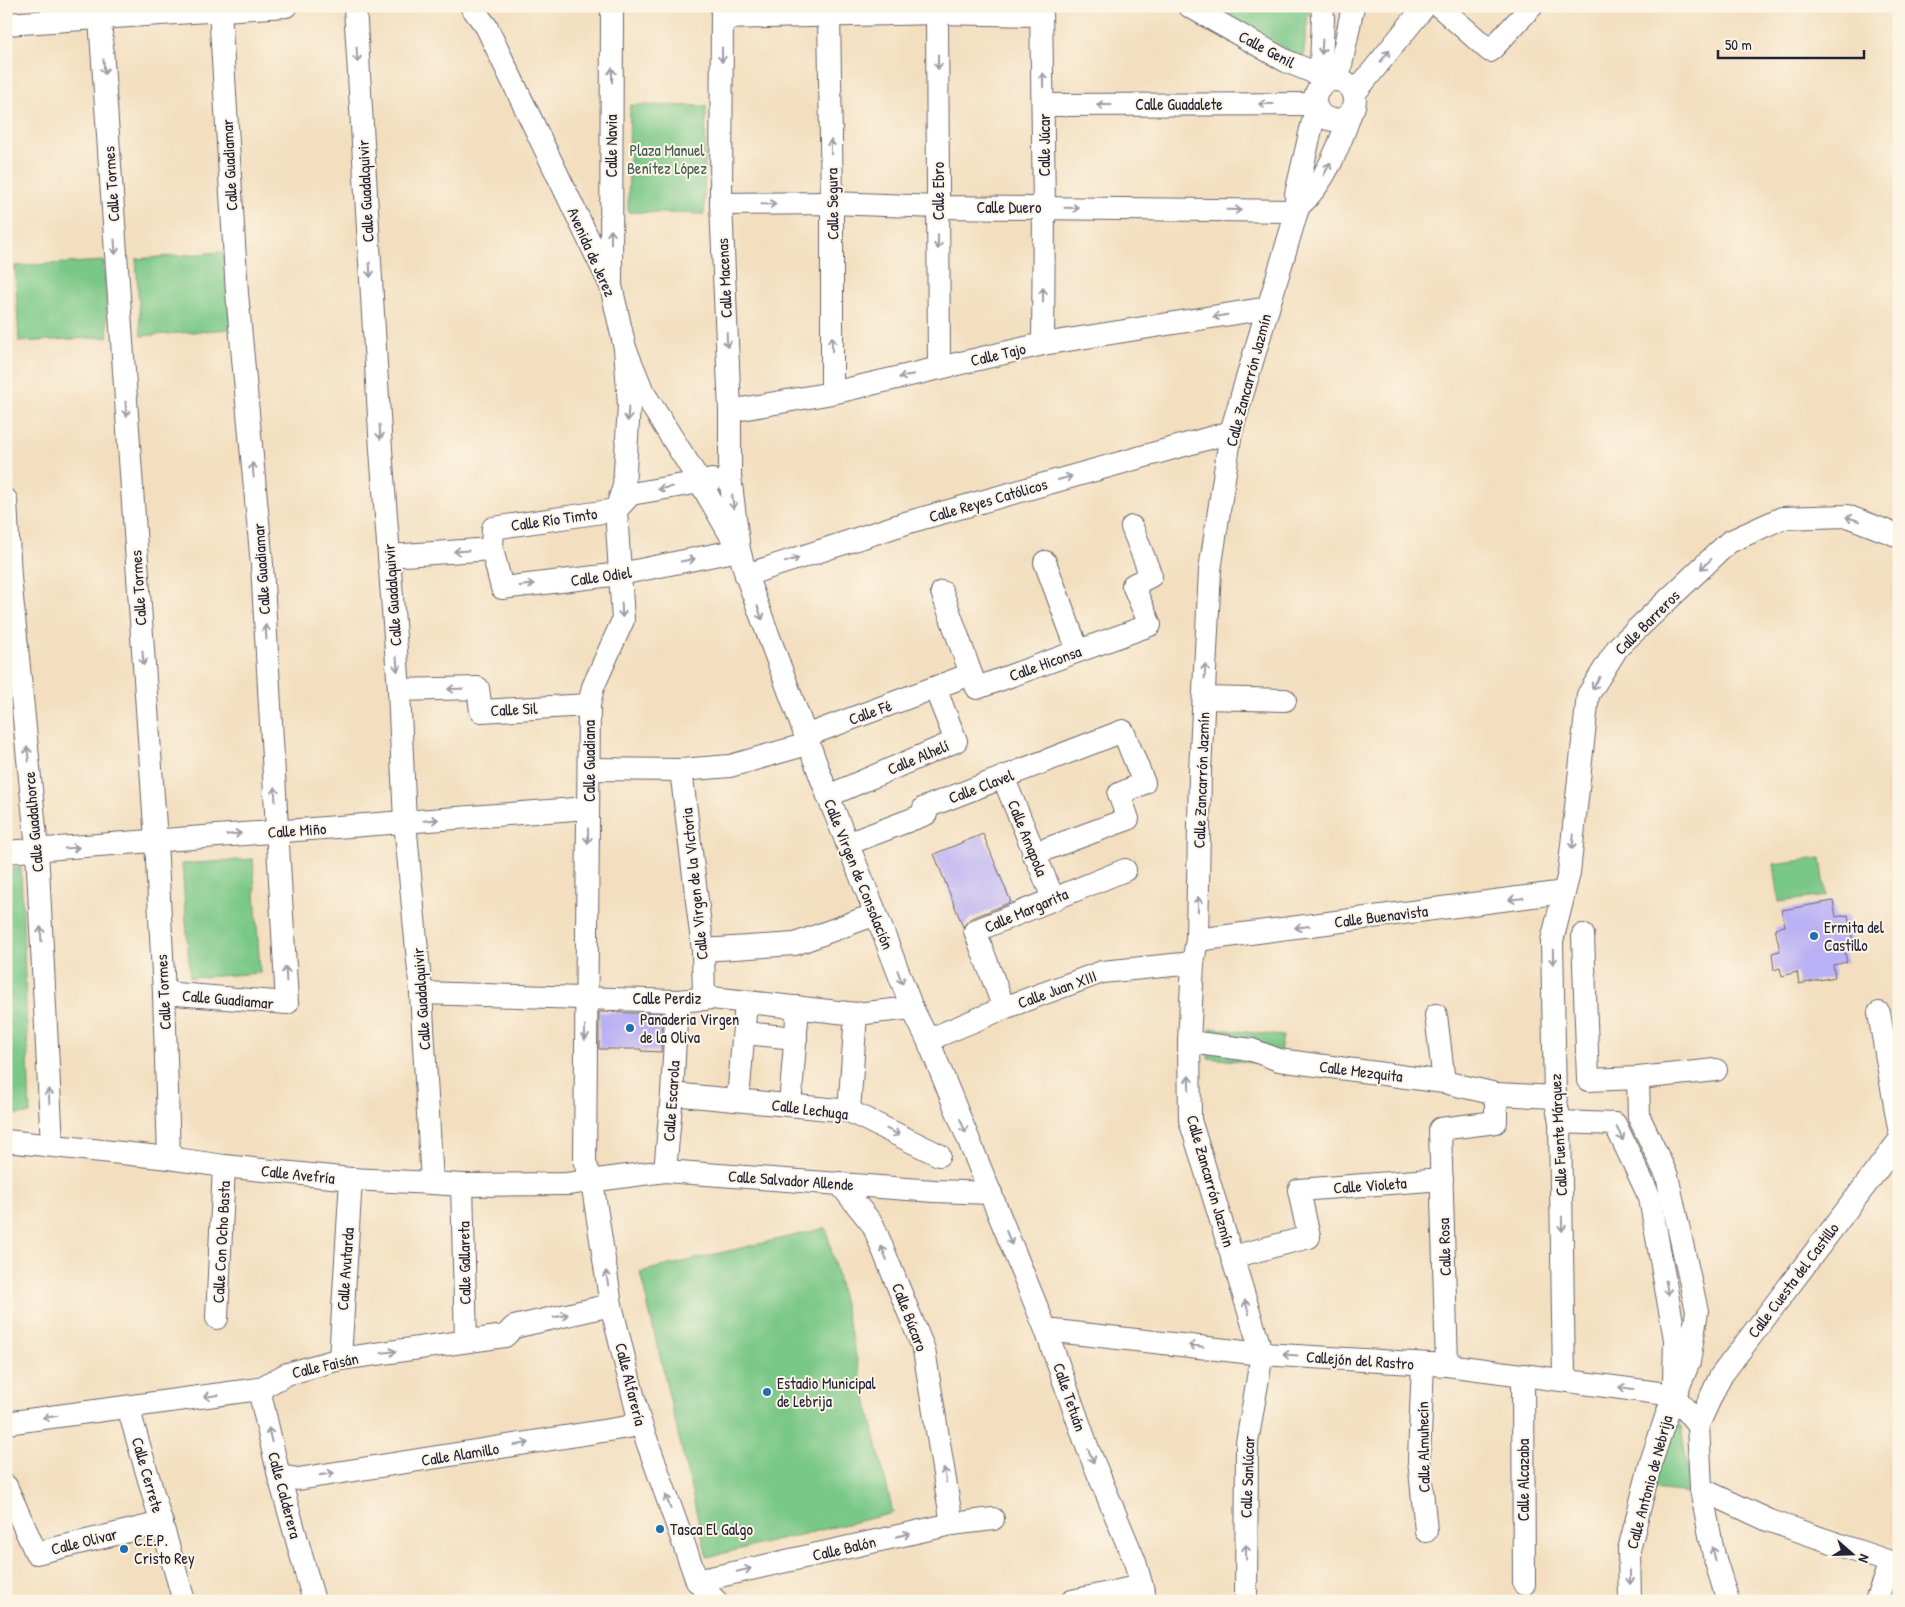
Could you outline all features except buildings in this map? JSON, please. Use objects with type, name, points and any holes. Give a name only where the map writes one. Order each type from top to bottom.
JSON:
[{"type":"street","points":[[6,24],[286,6]]},
{"type":"street","name":"Calle Guadalquivir","points":[[355,6],[380,431],[399,690],[405,822],[421,993],[432,1183]]},
{"type":"street","name":"Avenida de Jerez","points":[[471,6],[486,26],[611,286],[625,348],[643,392],[700,482],[739,550]]},
{"type":"street","name":"Calle Navia","points":[[611,286],[612,6]]},
{"type":"street","name":"Calle Genil","points":[[1189,6],[1286,61],[1330,95]]},
{"type":"street","points":[[1322,6],[1330,95]]},
{"type":"street","points":[[1330,95],[1353,6]]},
{"type":"street","points":[[1330,95],[1425,6]]},
{"type":"street","points":[[1439,6],[1490,51],[1532,6]]},
{"type":"street","name":"Calle Guadiamar","points":[[164,994],[287,1004],[262,565],[237,293],[220,10]]},
{"type":"street","points":[[722,12],[829,15],[1041,11]]},
{"type":"street","name":"Calle Júcar","points":[[1041,11],[1044,207],[1043,344]]},
{"type":"street","name":"Calle Macenas","points":[[722,12],[721,204],[730,411],[730,476],[739,550]]},
{"type":"street","name":"Calle Ebro","points":[[937,14],[939,368]]},
{"type":"street","name":"Calle Segura","points":[[829,15],[832,203],[832,393]]},
{"type":"street","name":"Calle Tormes","points":[[100,18],[156,841],[164,994],[169,1158]]},
{"type":"street","name":"Calle Guadalete","points":[[1043,105],[1330,95]]},
{"type":"street","name":"Calle Zancarrón Jazmín","points":[[1262,1354],[1190,1120],[1185,964],[1197,940],[1200,771],[1210,570],[1231,432],[1297,209],[1296,194],[1330,95]]},
{"type":"street","name":"Calle Zancarrón Jazmín","points":[[1297,209],[1310,196],[1323,178],[1341,139],[1330,95]]},
{"type":"street","name":"Calle Duero","points":[[721,204],[832,203],[938,207],[1297,209]]},
{"type":"street","name":"Calle Tajo","points":[[730,411],[832,393],[1043,344],[1268,308]]},
{"type":"street","name":"Calle Guadiana","points":[[592,1181],[585,1163],[589,705],[593,687],[623,620],[616,510],[624,486],[629,406],[625,348]]},
{"type":"street","name":"Calle Reyes Católicos","points":[[746,575],[909,522],[1231,432]]},
{"type":"street","name":"Calle Río Timto","points":[[492,549],[493,528],[616,510],[631,494],[730,476]]},
{"type":"street","name":"Calle Guadalhorce","points":[[6,500],[10,577],[37,849],[52,1145]]},
{"type":"street","name":"Calle Barreros","points":[[1564,892],[1569,872],[1588,696],[1618,647],[1729,542],[1782,518],[1848,516],[1899,536]]},
{"type":"street","name":"Calle Hiconsa","points":[[935,688],[974,681],[1078,651],[1150,625],[1133,585],[1151,576],[1132,527]]},
{"type":"street","points":[[389,556],[492,549]]},
{"type":"street","name":"Calle Odiel","points":[[492,549],[502,588],[620,574],[739,550]]},
{"type":"street","name":"Calle Virgen de Consolación","points":[[739,550],[746,575],[806,740],[912,1008],[928,1040],[991,1193]]},
{"type":"street","points":[[1045,562],[1078,651]]},
{"type":"street","points":[[942,592],[974,681]]},
{"type":"street","name":"Calle Sil","points":[[399,690],[478,688],[481,711],[589,705]]},
{"type":"street","name":"Calle Fé","points":[[589,770],[681,770],[730,766],[806,740],[935,688]]},
{"type":"street","name":"Calle Alhelí","points":[[828,796],[956,741],[935,688]]},
{"type":"street","points":[[1204,698],[1285,700]]},
{"type":"street","name":"Calle Clavel","points":[[847,844],[926,814],[924,808],[1123,731],[1144,784],[1119,794],[1128,819],[1034,854]]},
{"type":"street","name":"Calle Virgen de la Victoria","points":[[681,770],[703,950],[704,998]]},
{"type":"street","name":"Calle Amapola","points":[[1003,777],[1053,898]]},
{"type":"street","name":"Calle Miño","points":[[6,852],[588,808]]},
{"type":"street","name":"Calle Margarita","points":[[1004,1008],[976,931],[1124,870]]},
{"type":"street","name":"Calle Buenavista","points":[[1197,940],[1564,892]]},
{"type":"street","name":"Calle Fuente Márquez","points":[[1564,892],[1552,941],[1555,1098],[1560,1122],[1564,1369]]},
{"type":"street","points":[[703,950],[795,944],[876,914]]},
{"type":"street","points":[[1583,935],[1588,1080],[1638,1078],[1716,1070]]},
{"type":"street","name":"Calle Juan XIII","points":[[928,1040],[1004,1008],[1102,972],[1185,964]]},
{"type":"street","name":"Calle Perdiz","points":[[421,993],[677,1001],[704,998],[856,1014],[912,1008]]},
{"type":"street","name":"Calle Escarola","points":[[666,1170],[677,1001]]},
{"type":"street","points":[[738,1100],[746,1002]]},
{"type":"street","points":[[790,1105],[798,1008]]},
{"type":"street","points":[[1879,1013],[1899,1128]]},
{"type":"street","points":[[849,1111],[856,1014]]},
{"type":"street","points":[[1436,1014],[1444,1082]]},
{"type":"street","points":[[744,1033],[796,1038]]},
{"type":"street","name":"Calle Mezquita","points":[[1189,1042],[1252,1050],[1278,1060],[1444,1082],[1496,1094],[1555,1098]]},
{"type":"street","points":[[1638,1078],[1639,1116],[1667,1176],[1697,1311],[1689,1362],[1674,1395]]},
{"type":"street","name":"Calle Lechuga","points":[[672,1094],[849,1111],[939,1155]]},
{"type":"street","name":"Calle Rosa","points":[[1447,1366],[1440,1129],[1496,1122],[1496,1094]]},
{"type":"street","points":[[1560,1122],[1615,1124],[1650,1198],[1675,1339],[1674,1395],[1698,1425],[1701,1489],[1714,1556],[1728,1601]]},
{"type":"street","name":"Calle Avefría","points":[[6,1141],[351,1179],[462,1185],[567,1184],[592,1181]]},
{"type":"street","name":"Calle Cuesta del Castillo","points":[[1698,1425],[1720,1377],[1899,1141]]},
{"type":"street","name":"Calle Con Ocho Basta","points":[[218,1318],[224,1166]]},
{"type":"street","name":"Calle Salvador Allende","points":[[592,1181],[666,1170],[934,1191],[991,1193]]},
{"type":"street","name":"Calle Avutarda","points":[[340,1359],[351,1179]]},
{"type":"street","name":"Calle Violeta","points":[[1232,1257],[1308,1237],[1299,1190],[1442,1179]]},
{"type":"street","name":"Calle Alfarería","points":[[592,1181],[611,1305],[639,1419],[697,1580]]},
{"type":"street","name":"Calle Búcaro","points":[[839,1183],[873,1225],[924,1350],[952,1524]]},
{"type":"street","name":"Calle Gallareta","points":[[462,1185],[466,1341]]},
{"type":"street","name":"Calle Tetuán","points":[[991,1193],[1046,1330],[1088,1449],[1135,1562],[1144,1593]]},
{"type":"street","name":"Calle Faisán","points":[[6,1423],[259,1389],[287,1374],[340,1359],[506,1336],[514,1327],[611,1305]]},
{"type":"street","name":"Callejón del Rastro","points":[[1046,1330],[1262,1354],[1447,1366],[1523,1376],[1564,1369],[1674,1395]]},
{"type":"street","name":"Calle Sanlúcar","points":[[1246,1601],[1247,1443],[1262,1354]]},
{"type":"street","name":"Calle Almuhecín","points":[[1423,1364],[1419,1459],[1426,1531]]},
{"type":"street","name":"Calle Alcazaba","points":[[1523,1376],[1524,1584]]},
{"type":"street","name":"Calle Calderera","points":[[259,1389],[279,1476],[314,1601]]},
{"type":"street","name":"Calle Antonio de Nebrija","points":[[1630,1601],[1629,1550],[1651,1462],[1674,1395]]},
{"type":"street","name":"Calle Cerrete","points":[[128,1407],[184,1601]]},
{"type":"street","name":"Calle Alamillo","points":[[279,1476],[298,1479],[618,1429],[628,1427],[639,1419]]},
{"type":"street","name":"Calle Olivar","points":[[6,1486],[36,1553],[162,1523]]},
{"type":"street","points":[[1701,1489],[1770,1521],[1894,1564],[1876,1601]]},
{"type":"street","name":"Calle Balón","points":[[697,1580],[952,1524],[993,1519]]},
{"type":"street","points":[[697,1580],[716,1601]]},
{"type":"street","points":[[1072,1601],[1144,1593]]},
{"type":"green space","points":[[1216,6],[1309,6],[1303,59]]},
{"type":"green space","name":"Plaza Manuel Benítez López","points":[[630,105],[706,106],[704,214],[628,212]]},
{"type":"green space","points":[[224,252],[230,329],[141,336],[136,259]]},
{"type":"green space","points":[[104,261],[108,337],[19,342],[15,266]]},
{"type":"green space","points":[[1821,858],[1826,896],[1779,902],[1774,864]]},
{"type":"green space","points":[[253,859],[260,973],[190,978],[182,864]]},
{"type":"green space","points":[[21,868],[30,1114],[6,1115],[6,869]]},
{"type":"green space","points":[[1211,1028],[1283,1036],[1276,1071],[1267,1070],[1268,1064],[1208,1058]]},
{"type":"green space","name":"Estadio Municipal de Lebrija","points":[[826,1228],[893,1513],[707,1557],[640,1272]]},
{"type":"green space","points":[[1669,1424],[1681,1426],[1691,1493],[1653,1489]]},
{"type":"place","name":"Ermita del Castillo","points":[[1814,936]]},
{"type":"place","name":"Panaderia Virgen de la Oliva","points":[[630,1028]]},
{"type":"place","name":"Estadio Municipal de Lebrija","points":[[767,1392]]},
{"type":"place","name":"Tasca El Galgo","points":[[660,1529]]},
{"type":"place","name":"C.E.P. Cristo Rey","points":[[124,1549]]}]
